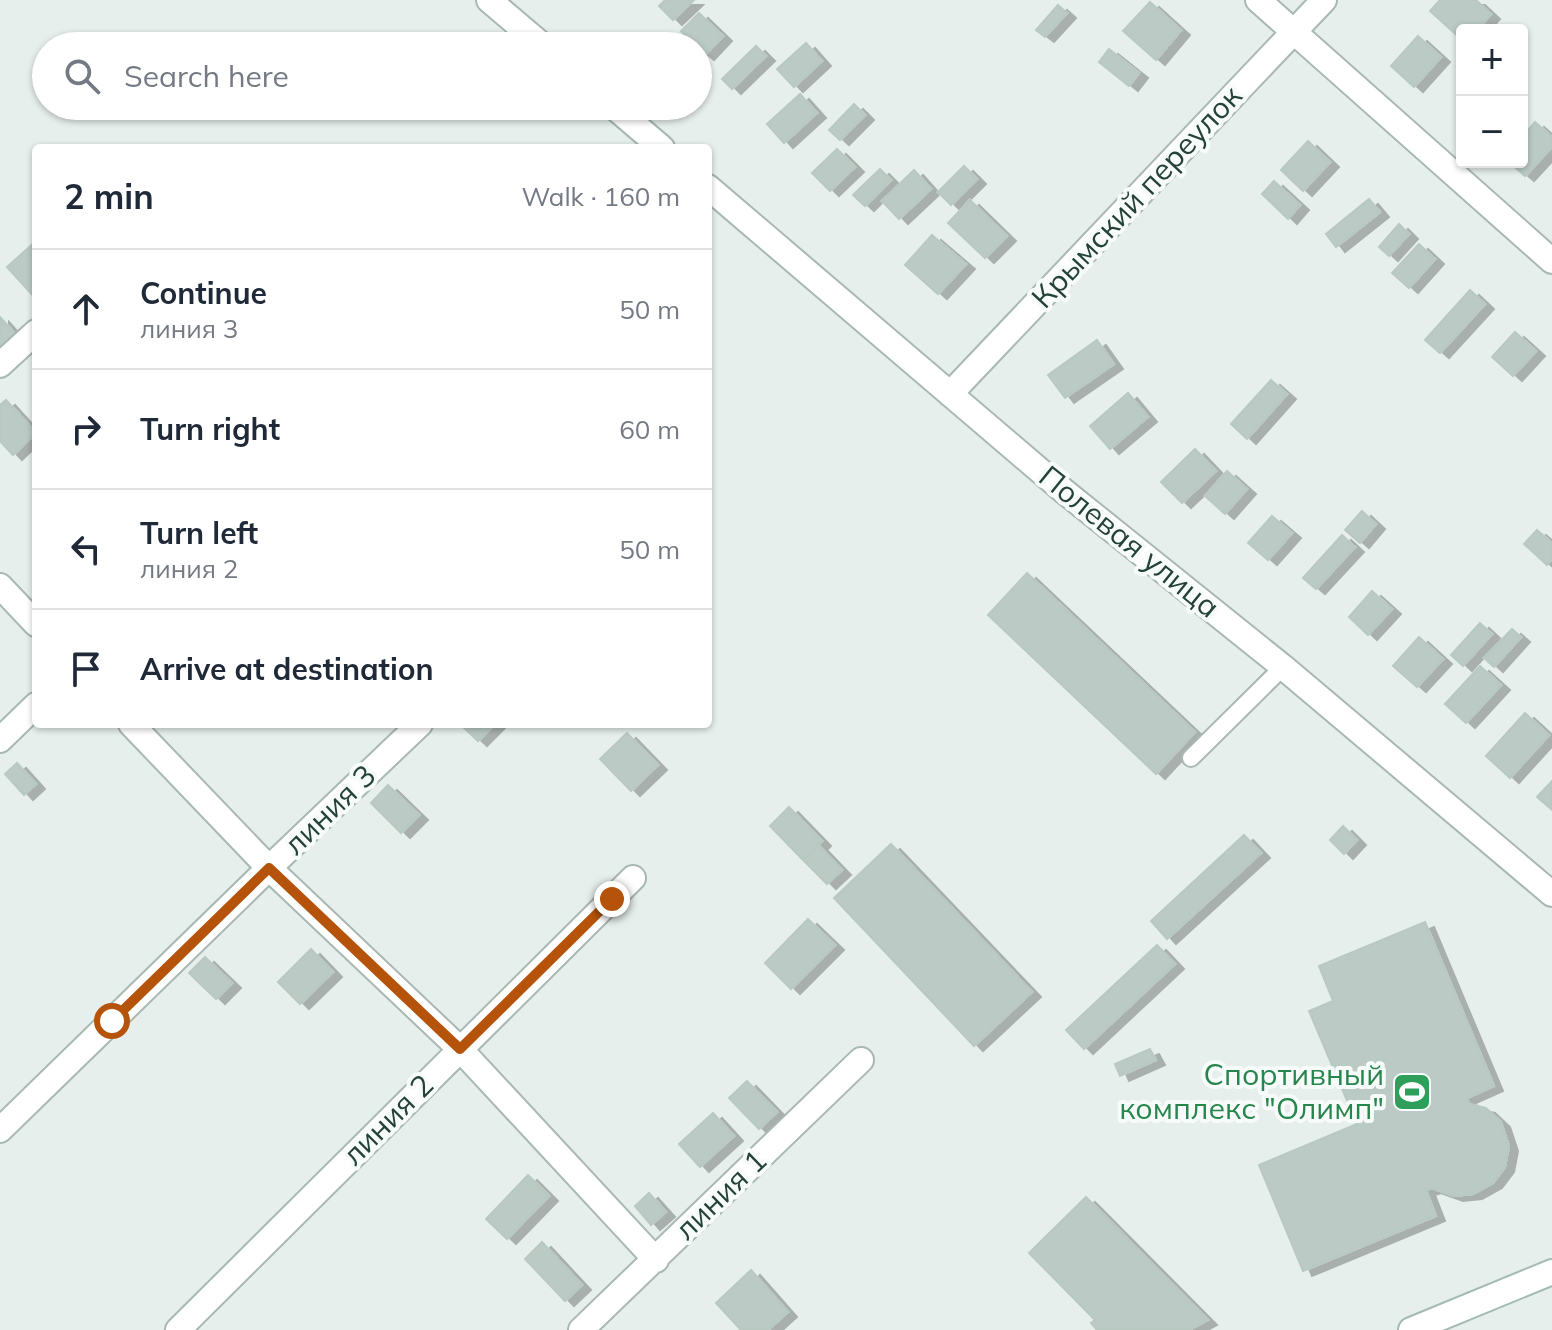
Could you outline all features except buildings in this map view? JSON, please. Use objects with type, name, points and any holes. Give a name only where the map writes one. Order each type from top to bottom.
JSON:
[{"type":"street","points":[[489,0],[527,32]]},
{"type":"street","points":[[1258,0],[1552,261]]},
{"type":"street","name":"Крымский переулок","points":[[950,394],[1324,0]]},
{"type":"street","points":[[629,120],[657,144]]},
{"type":"street","name":"Полевая улица","points":[[712,190],[1065,492],[1283,667],[1552,894]]},
{"type":"street","points":[[0,365],[32,336]]},
{"type":"street","points":[[0,586],[32,620]]},
{"type":"street","points":[[0,740],[32,709]]},
{"type":"street","points":[[135,728],[269,868],[460,1049],[656,1260]]},
{"type":"street","name":"линия 3","points":[[0,1130],[416,728]]},
{"type":"street","name":"линия 2","points":[[178,1330],[633,878]]},
{"type":"street","name":"линия 1","points":[[581,1330],[861,1060]]},
{"type":"street","points":[[1411,1330],[1552,1272]]},
{"type":"lane","points":[[1191,758],[1283,667]]},
{"type":"place","name":"Спортивный комплекс \"Олимп\"","points":[[1412,1092]]},
{"type":"route","points":[[112,1021],[269,868],[460,1049],[612,899]]}]
